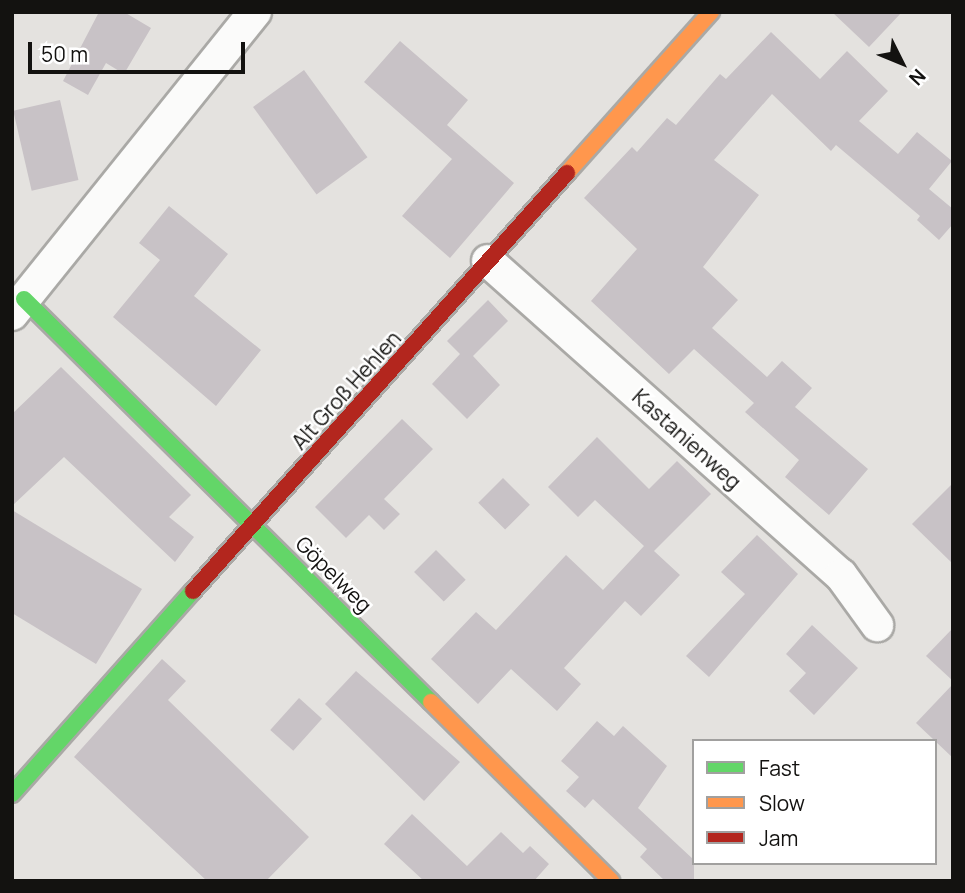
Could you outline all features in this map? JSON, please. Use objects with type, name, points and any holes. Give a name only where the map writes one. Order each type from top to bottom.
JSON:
[{"type":"street","points":[[18,306],[255,12]]},
{"type":"street","name":"Alt Groß Hehlen","points":[[12,794],[710,12]]},
{"type":"street","name":"Kastanienweg","points":[[488,261],[841,575],[877,625]]},
{"type":"street","name":"Göpelweg","points":[[18,306],[254,525],[611,881]]},
{"type":"building","points":[[99,12],[124,12],[151,28],[124,74],[106,63],[88,95],[63,81]]},
{"type":"building","points":[[832,12],[902,12],[869,47]]},
{"type":"building","points":[[771,32],[820,79],[847,51],[888,91],[859,121],[898,154],[917,132],[952,161],[929,189],[953,209],[953,224],[939,240],[917,220],[920,216],[836,145],[831,151],[772,94],[714,160],[759,195],[703,267],[738,300],[712,328],[767,377],[782,361],[812,388],[795,407],[868,469],[829,515],[785,477],[799,460],[745,412],[754,403],[694,349],[669,374],[591,301],[637,249],[584,198],[632,147],[637,152],[667,118],[676,125],[720,74],[726,79]]},
{"type":"building","points":[[400,41],[468,100],[447,125],[514,183],[450,258],[402,216],[452,159],[364,82]]},
{"type":"building","points":[[304,70],[367,157],[317,194],[253,107]]},
{"type":"building","points":[[60,100],[78,180],[32,191],[13,111]]},
{"type":"building","points":[[169,206],[228,254],[194,296],[261,350],[216,406],[113,317],[160,260],[139,243]]},
{"type":"building","points":[[488,300],[508,321],[473,356],[500,385],[467,419],[432,384],[460,354],[447,341]]},
{"type":"building","points":[[61,367],[191,495],[169,517],[194,537],[175,562],[64,457],[12,506],[12,414]]},
{"type":"building","points":[[402,419],[433,449],[384,499],[400,514],[384,530],[369,515],[346,538],[315,507]]},
{"type":"building","points":[[597,437],[649,489],[677,461],[711,494],[654,551],[680,575],[641,616],[625,601],[564,668],[581,684],[557,711],[511,669],[478,704],[431,659],[476,612],[496,630],[566,555],[603,590],[644,546],[595,500],[578,517],[548,487]]},
{"type":"building","points":[[503,478],[530,505],[505,530],[478,503]]},
{"type":"building","points":[[953,483],[953,564],[912,524]]},
{"type":"building","points":[[12,510],[142,589],[96,664],[12,613]]},
{"type":"building","points":[[757,535],[798,574],[709,677],[686,656],[745,594],[721,572]]},
{"type":"building","points":[[436,550],[466,580],[444,602],[414,572]]},
{"type":"building","points":[[812,625],[858,668],[814,715],[789,691],[806,673],[786,654]]},
{"type":"building","points":[[953,628],[953,681],[926,656]]},
{"type":"building","points":[[162,659],[186,681],[168,700],[309,837],[266,881],[207,881],[74,757]]},
{"type":"building","points":[[356,671],[460,762],[424,801],[325,704]]},
{"type":"building","points":[[953,684],[953,758],[937,743],[937,739],[933,739],[916,723]]},
{"type":"building","points":[[299,698],[322,719],[293,751],[270,730]]},
{"type":"building","points":[[597,721],[614,736],[623,726],[667,766],[638,808],[692,858],[694,881],[665,881],[640,857],[647,849],[593,799],[585,808],[566,791],[579,777],[561,761]]},
{"type":"building","points":[[412,814],[467,866],[501,832],[523,853],[530,846],[549,864],[534,881],[424,881],[384,844]]},
{"type":"traffic: fast","points":[[24,299],[431,702]]},
{"type":"traffic: fast","points":[[12,794],[193,591]]},
{"type":"traffic: slow","points":[[567,173],[711,12]]},
{"type":"traffic: slow","points":[[431,702],[611,881]]},
{"type":"traffic: jam","points":[[193,591],[567,173]]}]
